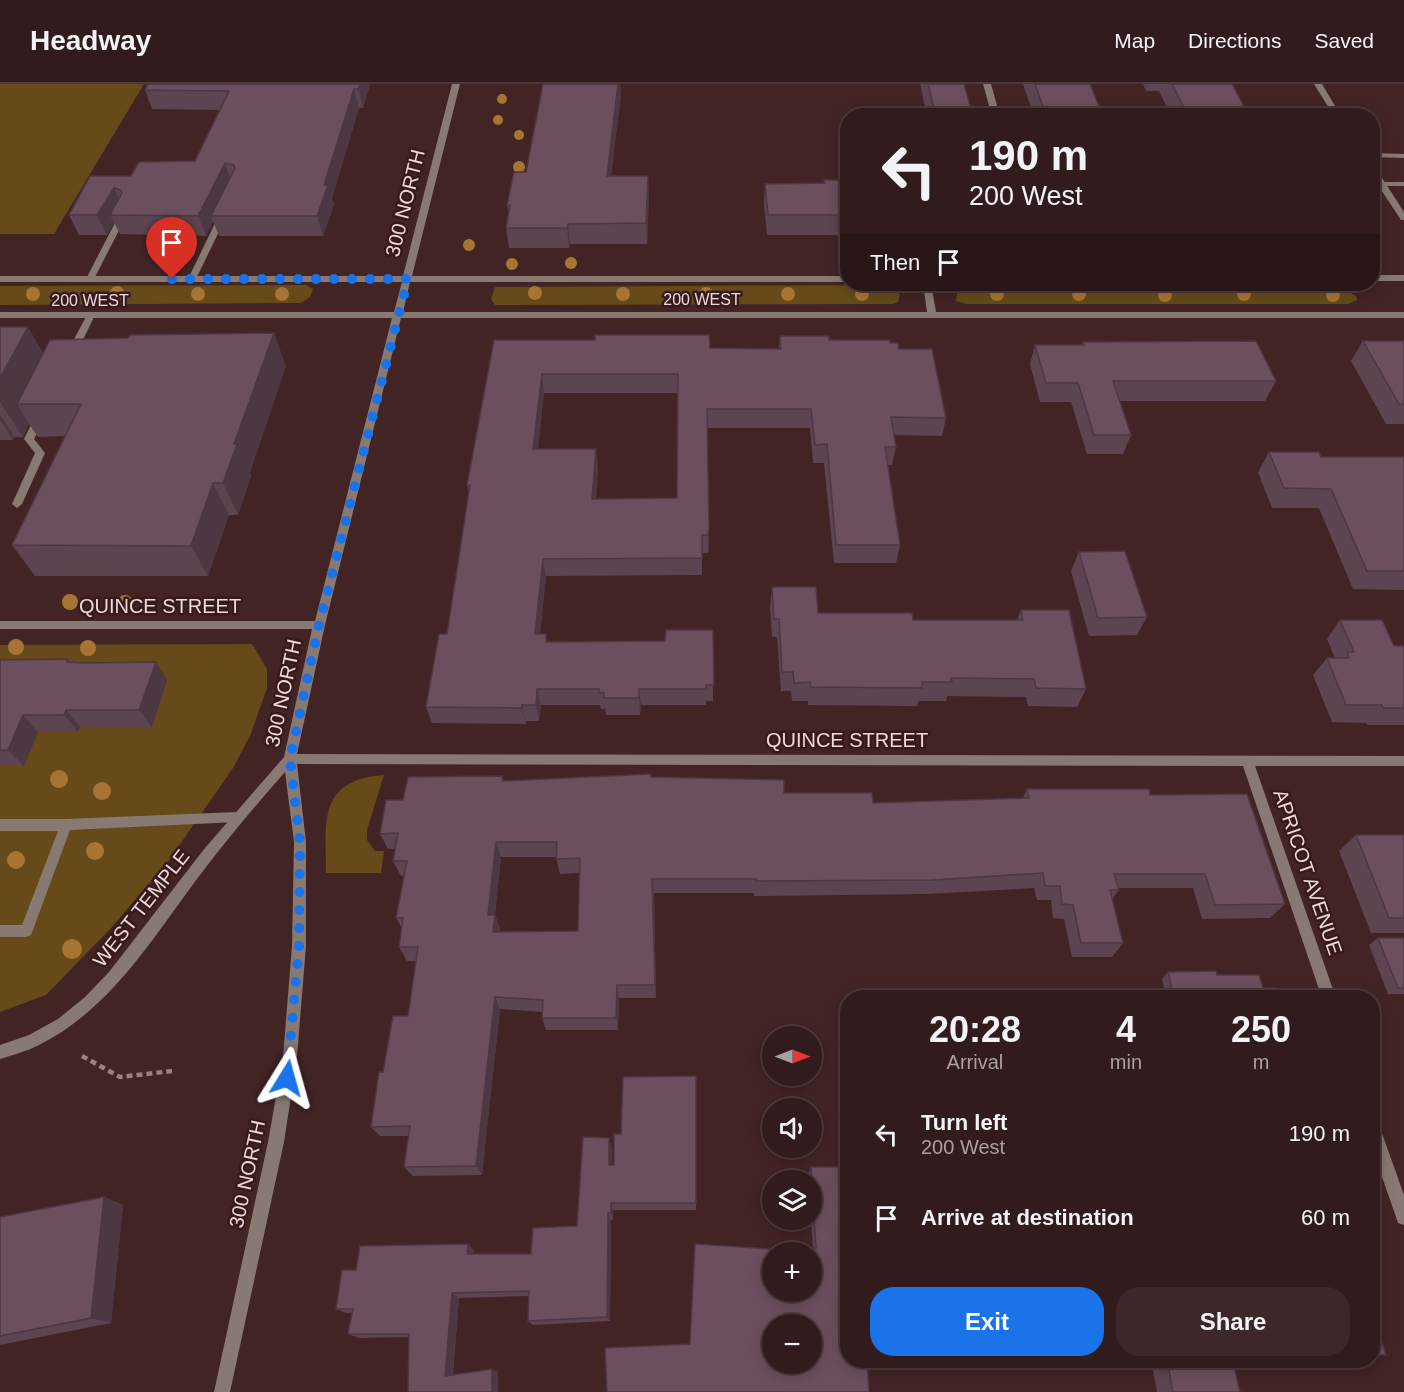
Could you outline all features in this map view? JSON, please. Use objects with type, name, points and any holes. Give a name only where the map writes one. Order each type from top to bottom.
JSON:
[{"type":"street","name":"300 NORTH","points":[[222,1392],[276,1142],[290,1057],[299,946],[300,842],[290,759],[319,625],[456,84]]},
{"type":"street","points":[[987,84],[994,108]]},
{"type":"street","points":[[1318,84],[1333,108]]},
{"type":"street","points":[[1380,155],[1404,156]]},
{"type":"street","points":[[1380,180],[1404,218]]},
{"type":"street","points":[[1383,184],[1404,184]]},
{"type":"street","points":[[192,279],[227,206]]},
{"type":"street","points":[[90,279],[125,212]]},
{"type":"street","points":[[1380,278],[1404,278]]},
{"type":"street","name":"200 WEST","points":[[0,279],[840,279]]},
{"type":"street","points":[[928,291],[932,314]]},
{"type":"street","name":"200 WEST","points":[[0,315],[1404,315]]},
{"type":"street","points":[[66,365],[91,315]]},
{"type":"street","points":[[17,504],[40,453],[28,439],[44,407]]},
{"type":"street","name":"QUINCE STREET","points":[[0,625],[319,625]]},
{"type":"street","name":"QUINCE STREET","points":[[290,759],[1404,760]]},
{"type":"street","name":"WEST TEMPLE","points":[[0,1052],[30,1041],[55,1027],[77,1014],[100,993],[237,817],[290,759]]},
{"type":"street","name":"APRICOT AVENUE","points":[[1247,760],[1326,990]]},
{"type":"street","points":[[0,825],[66,825],[237,817]]},
{"type":"street","points":[[0,931],[26,931],[66,825]]},
{"type":"street","points":[[1380,1148],[1404,1217]]},
{"type":"path","points":[[82,1056],[120,1077],[172,1071]]},
{"type":"shaded area","points":[[0,84],[144,84],[54,234],[0,234]]},
{"type":"shaded area","points":[[306,285],[313,289],[310,297],[301,303],[0,305],[0,286]]},
{"type":"shaded area","points":[[840,285],[840,291],[896,291],[900,295],[898,302],[892,304],[495,305],[491,299],[495,287]]},
{"type":"shaded area","points":[[958,291],[1347,291],[1356,296],[1357,300],[1348,304],[967,304],[956,301]]},
{"type":"shaded area","points":[[252,644],[267,669],[267,688],[250,736],[233,768],[169,860],[111,928],[46,995],[0,1012],[0,645]]},
{"type":"shaded area","points":[[384,775],[367,830],[367,840],[375,851],[384,851],[381,873],[326,873],[327,821],[336,795],[347,785],[362,779]]},
{"type":"building","points":[[148,84],[360,84],[358,89],[354,89],[324,185],[328,185],[317,216],[211,216],[235,168],[234,165],[225,163],[198,216],[110,215],[122,193],[121,190],[114,188],[97,215],[69,215],[90,176],[131,176],[139,162],[195,161],[229,91],[145,90]]},
{"type":"building","points":[[543,84],[618,84],[607,176],[648,176],[646,223],[568,224],[567,228],[506,228],[510,205],[507,205],[514,172],[526,172]]},
{"type":"building","points":[[928,84],[964,84],[971,108],[934,108]]},
{"type":"building","points":[[1035,84],[1090,84],[1100,108],[1043,108]]},
{"type":"building","points":[[1172,84],[1232,84],[1245,108],[1184,108]]},
{"type":"building","points":[[824,180],[840,180],[840,215],[768,215],[765,184],[825,183]]},
{"type":"building","points":[[0,327],[28,327],[0,378]]},
{"type":"building","points":[[274,333],[234,444],[237,444],[223,483],[213,483],[191,546],[12,545],[81,404],[17,404],[50,340],[128,338],[130,335]]},
{"type":"building","points":[[595,335],[709,335],[710,348],[781,349],[780,336],[829,336],[829,340],[890,340],[890,343],[898,343],[899,349],[932,349],[946,418],[891,417],[896,447],[885,447],[900,545],[836,545],[827,444],[815,445],[811,409],[707,409],[709,528],[708,535],[702,535],[702,558],[543,559],[535,634],[546,634],[546,642],[665,641],[666,630],[713,630],[714,685],[706,685],[706,689],[639,689],[639,698],[604,698],[604,693],[599,693],[599,689],[537,689],[536,705],[522,705],[522,708],[426,707],[439,634],[447,634],[470,485],[467,485],[494,340],[595,340]],"holes":[[[542,374],[678,374],[677,498],[592,499],[596,449],[533,449]]]},
{"type":"building","points":[[1256,341],[1276,381],[1113,381],[1131,435],[1094,435],[1078,383],[1046,383],[1035,345],[1084,345],[1083,342]]},
{"type":"building","points":[[1363,341],[1404,341],[1404,404],[1399,404]]},
{"type":"building","points":[[1269,452],[1319,452],[1321,457],[1404,457],[1404,571],[1367,571],[1331,489],[1284,488]]},
{"type":"building","points":[[1125,551],[1147,617],[1098,618],[1079,552]]},
{"type":"building","points":[[772,587],[816,587],[818,613],[912,613],[913,620],[1023,620],[1021,610],[1069,610],[1086,689],[1036,688],[1034,679],[951,678],[952,682],[922,682],[922,688],[811,687],[810,682],[794,683],[793,672],[782,672],[779,619],[774,619]]},
{"type":"building","points":[[1340,620],[1382,620],[1394,646],[1404,646],[1404,708],[1383,708],[1382,705],[1346,705],[1327,658],[1349,658],[1347,652],[1354,652]]},
{"type":"building","points":[[68,659],[67,662],[85,663],[156,662],[139,710],[66,710],[64,715],[23,715],[8,750],[0,750],[0,660]]},
{"type":"building","points":[[651,774],[651,777],[784,780],[784,793],[872,793],[873,803],[1029,798],[1027,789],[1149,789],[1150,795],[1247,794],[1285,904],[1215,905],[1205,874],[1114,874],[1119,890],[1110,890],[1123,943],[1081,943],[1073,905],[1062,904],[1060,886],[1045,886],[1043,873],[933,880],[652,879],[655,985],[617,985],[616,1018],[542,1018],[543,1000],[495,997],[476,1166],[404,1167],[410,1126],[371,1127],[379,1072],[383,1072],[393,1016],[408,1016],[418,947],[399,947],[403,918],[396,918],[407,861],[393,861],[398,833],[380,834],[386,800],[403,800],[408,777],[502,776],[502,781]],"holes":[[[496,842],[557,842],[556,859],[580,858],[578,931],[493,932],[495,915],[488,915]]]},
{"type":"building","points":[[1356,835],[1404,835],[1404,918],[1389,918]]},
{"type":"building","points":[[1378,938],[1404,938],[1404,988],[1398,988]]},
{"type":"building","points":[[1216,971],[1217,975],[1259,975],[1263,988],[1276,988],[1277,990],[1172,990],[1168,972]]},
{"type":"building","points":[[696,1076],[696,1203],[611,1203],[611,1213],[608,1213],[607,1317],[528,1321],[529,1291],[452,1293],[445,1376],[492,1369],[492,1392],[408,1392],[409,1334],[348,1334],[353,1309],[336,1309],[342,1270],[356,1270],[360,1246],[468,1244],[467,1254],[531,1254],[533,1228],[577,1226],[583,1137],[609,1138],[609,1165],[614,1165],[614,1134],[621,1134],[623,1077]]},
{"type":"building","points":[[811,1167],[840,1167],[840,1368],[868,1368],[869,1392],[607,1392],[605,1348],[690,1344],[695,1244],[762,1248],[762,1302],[822,1302],[822,1242],[816,1242],[815,1230],[822,1230],[822,1170],[811,1170]]},
{"type":"building","points":[[104,1197],[91,1318],[0,1336],[0,1217]]},
{"type":"building","points":[[1380,1336],[1386,1355],[1380,1355]]},
{"type":"building","points":[[1168,1368],[1234,1368],[1240,1392],[1173,1392]]},
{"type":"route","points":[[172,279],[408,279],[319,625],[290,759],[300,842],[299,946],[296,1000],[287,1078]]}]
